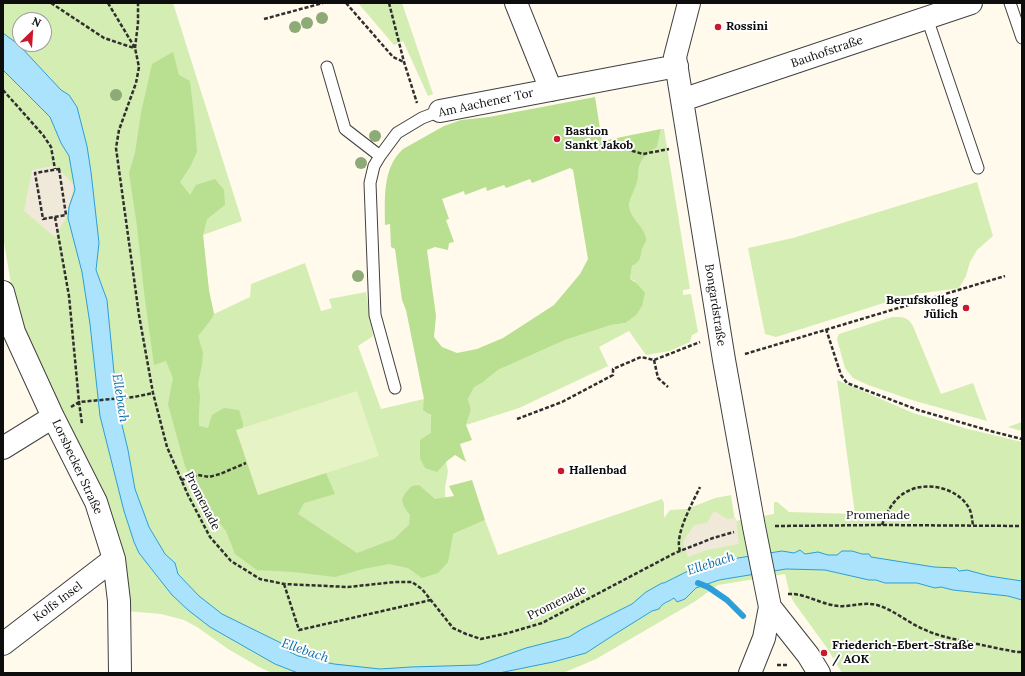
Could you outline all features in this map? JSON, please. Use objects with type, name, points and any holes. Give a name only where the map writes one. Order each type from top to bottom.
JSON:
[{"type":"street","name":"Am Aachener Tor","points":[[516,3],[551,90]]},
{"type":"street","name":"Bongardstraße","points":[[689,3],[675,57],[724,360],[758,549],[768,596]]},
{"type":"street","name":"Bauhofstraße","points":[[682,100],[972,3]]},
{"type":"street","name":"Am Aachener Tor","points":[[431,114],[677,66]]},
{"type":"street","name":"Lorsbecker Straße","points":[[3,292],[14,332],[53,417],[96,502],[114,560],[119,601],[120,673]]},
{"type":"street","points":[[3,448],[53,417]]},
{"type":"street","name":"Kolfs Insel","points":[[3,644],[114,560]]},
{"type":"street","points":[[768,596],[806,665]]},
{"type":"street","points":[[759,668],[764,638],[768,596]]},
{"type":"street","points":[[759,668],[773,648],[789,646],[806,665]]},
{"type":"lane","points":[[1010,3],[1022,38]]},
{"type":"lane","points":[[927,18],[978,168]]},
{"type":"lane","points":[[327,67],[345,129],[380,156]]},
{"type":"lane","points":[[395,388],[375,315],[370,183],[374,166],[397,133],[431,114]]},
{"type":"path","points":[[51,3],[104,38],[135,48]]},
{"type":"path","points":[[108,3],[135,48]]},
{"type":"path","points":[[135,48],[138,23],[138,3]]},
{"type":"path","points":[[264,18],[324,3]]},
{"type":"path","points":[[346,3],[393,57],[404,62]]},
{"type":"path","points":[[389,3],[404,62],[431,114]]},
{"type":"path","name":"Promenade","points":[[135,48],[139,66],[136,83],[119,130],[116,148],[139,315],[153,393],[167,447],[188,495],[210,537],[231,561],[260,579],[284,584],[348,587],[396,582],[412,582],[422,589],[454,628],[481,639],[542,623],[680,551],[713,538],[754,527],[882,525],[1022,526]]},
{"type":"path","points":[[3,90],[43,135],[51,147],[56,169],[59,169],[66,215],[43,219],[35,173],[56,169]]},
{"type":"path","points":[[626,149],[642,154],[689,145]]},
{"type":"path","points":[[55,217],[69,296],[82,425]]},
{"type":"path","points":[[724,360],[1005,276]]},
{"type":"path","points":[[826,329],[841,375],[847,383],[918,410],[994,432],[1022,438]]},
{"type":"path","points":[[517,419],[562,402],[613,375],[613,369],[629,362],[641,357],[654,360],[694,345],[720,332]]},
{"type":"path","points":[[654,360],[658,378],[668,387]]},
{"type":"path","points":[[96,401],[134,397],[153,393]]},
{"type":"path","points":[[181,480],[198,475],[209,477],[246,463]]},
{"type":"path","points":[[882,525],[889,509],[900,496],[914,488],[927,486],[943,488],[958,496],[968,506],[972,516],[973,526]]},
{"type":"path","points":[[680,551],[678,546],[679,536],[700,487]]},
{"type":"path","points":[[284,584],[299,630],[431,600]]},
{"type":"path","points":[[768,596],[793,594],[842,607],[865,604],[876,605],[891,610],[922,629],[942,637],[1022,652]]},
{"type":"path","points":[[759,668],[778,665],[806,665]]},
{"type":"green space","points":[[3,3],[173,3],[242,221],[203,235],[209,291],[214,314],[250,297],[251,284],[305,263],[321,311],[332,308],[329,299],[366,292],[373,336],[358,346],[381,409],[424,399],[443,449],[448,471],[445,488],[446,515],[453,534],[485,520],[498,555],[662,499],[664,503],[664,518],[670,510],[687,509],[715,498],[731,495],[735,521],[774,514],[774,502],[777,502],[789,512],[855,514],[837,380],[913,413],[968,429],[1022,442],[1022,673],[842,673],[827,648],[793,601],[785,574],[718,585],[694,602],[596,659],[563,673],[272,673],[228,649],[197,627],[184,620],[161,614],[127,611],[19,320],[3,236]]},
{"type":"green space","points":[[358,3],[402,3],[433,94],[428,96],[403,41],[394,45]]},
{"type":"green space","points":[[173,52],[179,75],[190,81],[197,152],[190,167],[180,182],[190,195],[196,185],[215,179],[224,190],[225,205],[207,219],[203,235],[209,291],[214,314],[198,336],[203,353],[198,384],[200,396],[199,426],[208,428],[212,415],[224,408],[239,410],[243,423],[243,433],[281,481],[326,473],[335,494],[304,503],[298,514],[357,553],[394,539],[409,525],[410,515],[402,500],[412,486],[419,485],[435,499],[454,496],[449,486],[472,480],[485,520],[453,534],[448,562],[438,573],[422,578],[408,568],[389,564],[363,569],[335,577],[294,572],[257,570],[235,554],[226,531],[202,501],[185,466],[168,404],[173,378],[166,361],[154,365],[129,173],[135,153],[141,113],[152,64]]},
{"type":"green space","points":[[595,97],[602,141],[661,129],[657,147],[646,155],[640,163],[638,180],[629,205],[632,215],[646,237],[640,259],[632,266],[630,279],[645,293],[642,306],[636,315],[625,323],[611,325],[565,340],[498,370],[482,383],[474,387],[468,399],[471,410],[466,425],[472,440],[460,444],[466,462],[455,455],[437,472],[425,468],[420,458],[420,440],[431,433],[431,415],[423,410],[424,399],[406,310],[402,300],[395,249],[391,247],[390,224],[385,225],[386,184],[391,165],[403,149],[444,126],[461,120],[489,117]],"holes":[[[570,168],[573,170],[588,259],[580,274],[554,305],[503,338],[477,349],[457,353],[442,347],[434,337],[436,316],[427,250],[435,247],[448,250],[449,243],[454,242],[446,220],[449,219],[442,199],[464,191],[465,195],[486,187],[487,191],[504,185],[506,188],[530,179],[532,183]]]},
{"type":"green space","points":[[661,129],[664,129],[690,289],[683,290],[683,295],[691,294],[698,332],[692,335],[690,342],[670,351],[646,355],[629,331],[599,347],[608,366],[519,408],[466,425],[471,410],[468,400],[473,387],[482,383],[498,370],[565,340],[611,325],[625,323],[635,281],[630,279],[632,266],[640,259],[642,249],[646,241],[644,232],[632,215],[629,203],[638,180],[640,163],[646,155],[657,147]]},
{"type":"green space","points":[[977,182],[993,236],[977,250],[959,288],[909,295],[776,337],[765,334],[748,248],[793,238]]},
{"type":"green space","points":[[892,317],[899,317],[909,320],[913,326],[941,394],[973,383],[987,421],[915,401],[868,385],[853,378],[845,368],[837,339],[839,334]]},
{"type":"green space","points":[[357,391],[379,456],[258,495],[236,430]]},
{"type":"green space","points":[[1022,422],[1022,431],[1008,427]]},
{"type":"shaded area","points":[[52,166],[58,168],[74,185],[66,218],[55,237],[24,211],[32,170]]},
{"type":"shaded area","points":[[714,511],[727,519],[736,518],[739,544],[707,550],[688,557],[683,542],[694,525],[707,523]]},
{"type":"water","name":"Ellebach","points":[[3,33],[12,40],[12,52],[26,52],[61,90],[69,95],[77,107],[87,146],[91,172],[99,243],[96,270],[107,300],[117,404],[128,450],[135,489],[149,527],[165,554],[175,563],[178,574],[199,596],[222,614],[281,643],[282,648],[298,656],[334,664],[380,669],[478,665],[526,648],[569,637],[632,604],[646,592],[662,583],[694,568],[712,562],[722,564],[738,558],[782,551],[794,553],[800,550],[805,554],[818,552],[828,555],[837,555],[842,551],[852,551],[862,554],[869,554],[871,557],[934,567],[956,568],[959,571],[967,570],[989,576],[1022,581],[1022,600],[1008,596],[953,590],[941,587],[935,588],[917,583],[885,583],[825,570],[786,569],[719,580],[696,588],[685,599],[677,602],[674,598],[659,609],[652,611],[586,653],[553,662],[499,673],[298,673],[275,664],[210,627],[188,610],[172,595],[139,553],[124,511],[100,416],[90,324],[82,272],[68,218],[69,207],[75,190],[69,156],[61,143],[50,117],[3,70]]},
{"type":"waterway","name":"Ellebach","points":[[698,583],[708,587],[727,600],[743,616]]},
{"type":"place","name":"Rossini","points":[[718,27]]},
{"type":"place","name":"Bastion Sankt Jakob","points":[[557,139]]},
{"type":"place","name":"Berufskolleg Jülich","points":[[966,308]]},
{"type":"place","name":"Hallenbad","points":[[561,471]]},
{"type":"place","name":"Friederich-Ebert-Straße / AOK","points":[[824,653]]}]
